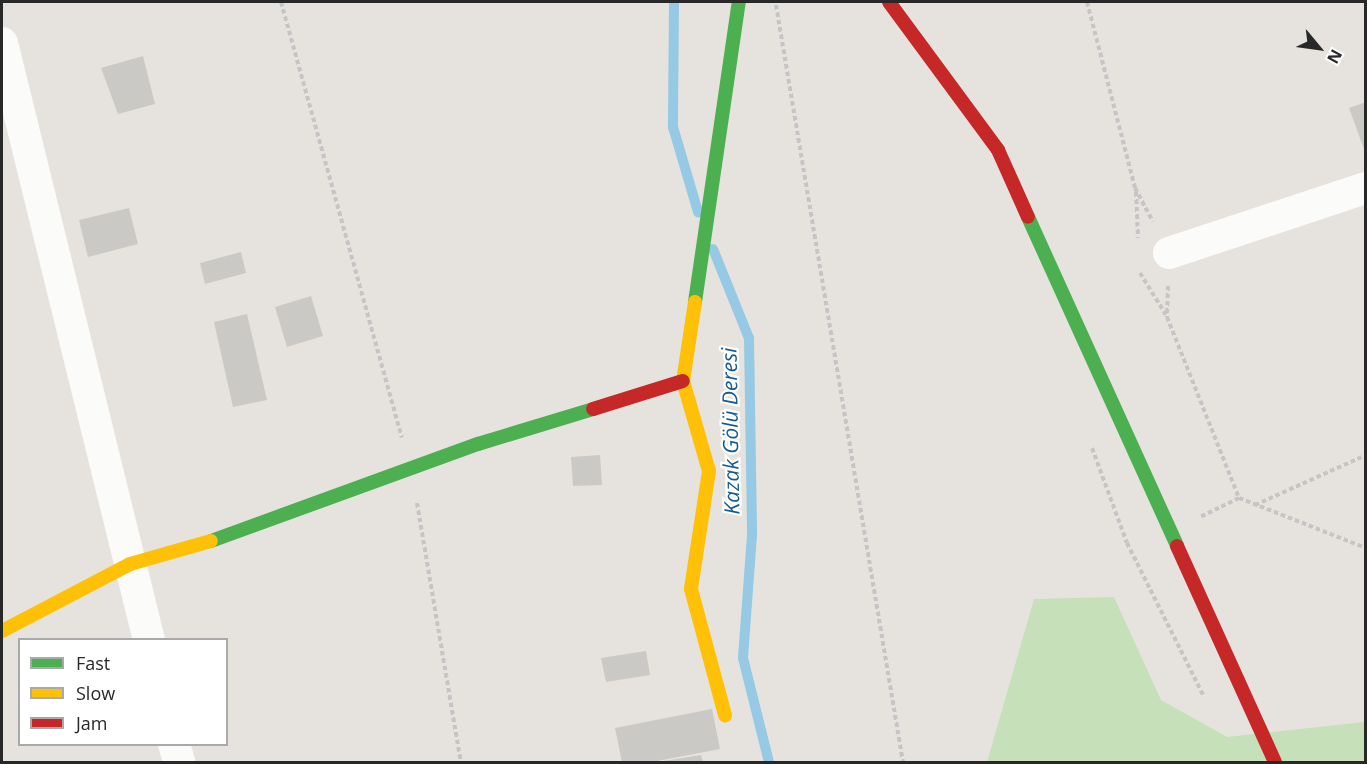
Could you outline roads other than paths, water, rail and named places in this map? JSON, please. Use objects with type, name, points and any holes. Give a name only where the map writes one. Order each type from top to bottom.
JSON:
[{"type":"street","points":[[725,715],[691,589],[709,471],[683,381],[739,2]]},
{"type":"street","points":[[889,2],[998,150],[1275,762]]},
{"type":"street","points":[[2,44],[149,638]]},
{"type":"street","points":[[1169,253],[1365,188]]},
{"type":"street","points":[[2,631],[130,564],[248,531],[411,469],[683,381]]},
{"type":"street","points":[[175,746],[179,762]]},
{"type":"waterway","name":"Kazak Gölü Deresi","points":[[674,2],[673,127],[698,212]]},
{"type":"waterway","name":"Kazak Gölü Deresi","points":[[713,249],[749,338],[752,535],[743,658],[769,762]]}]
